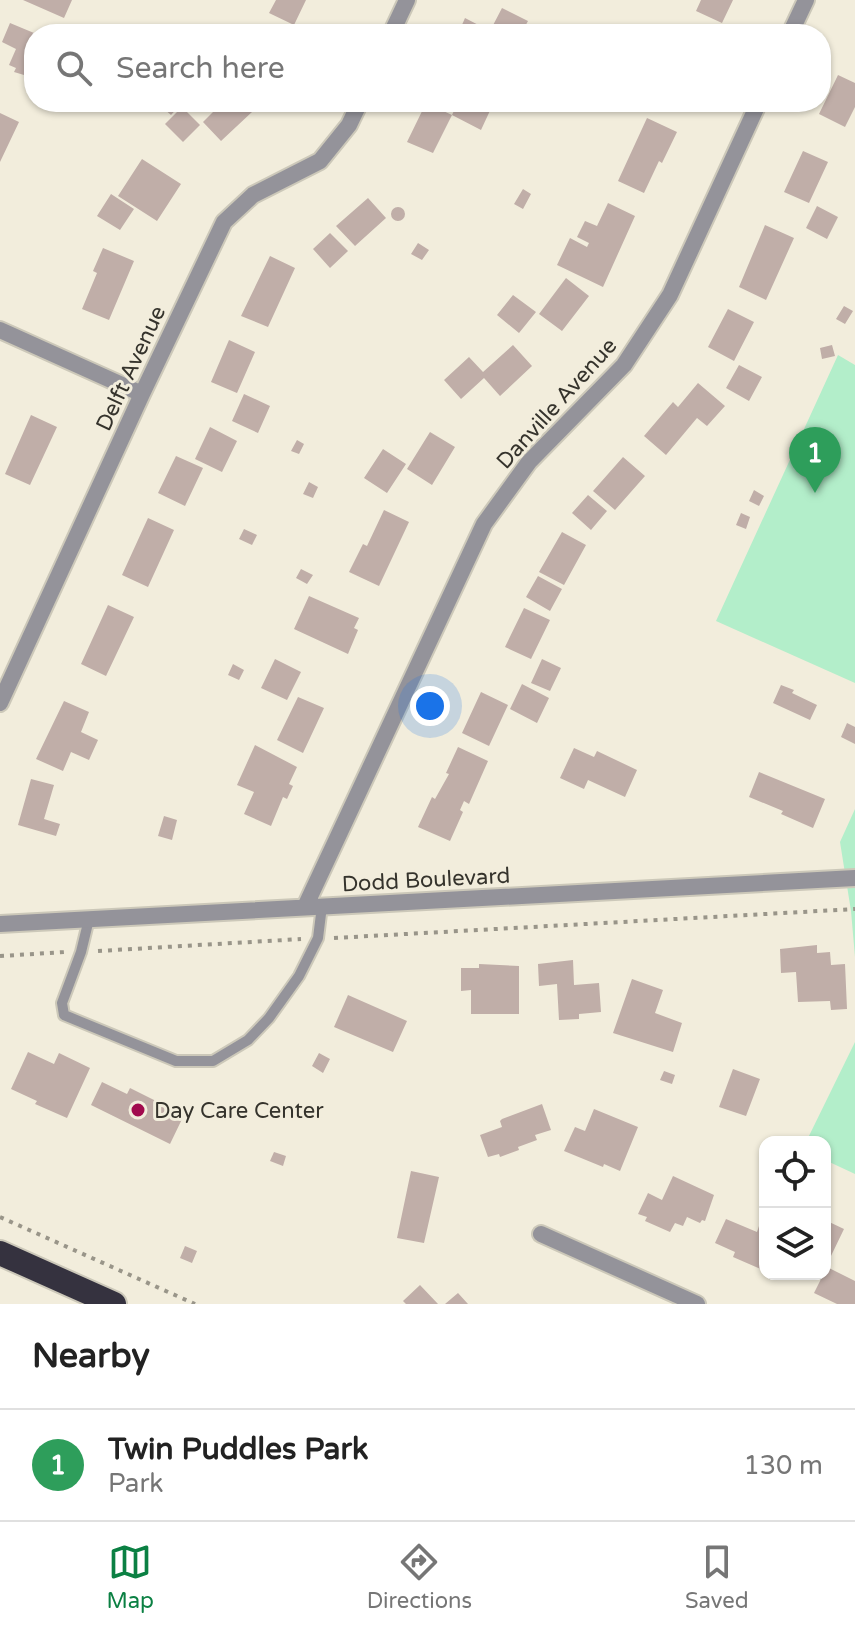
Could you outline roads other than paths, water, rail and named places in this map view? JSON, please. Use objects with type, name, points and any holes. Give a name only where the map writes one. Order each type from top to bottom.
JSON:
[{"type":"highway","points":[[0,1253],[114,1304]]},
{"type":"street","points":[[396,24],[407,0]]},
{"type":"street","points":[[795,24],[806,0]]},
{"type":"street","name":"Delft Avenue","points":[[0,703],[224,222],[253,195],[320,161],[349,125],[355,112]]},
{"type":"street","name":"Danville Avenue","points":[[305,907],[484,524],[529,462],[624,365],[670,295],[754,112]]},
{"type":"street","points":[[0,330],[142,394]]},
{"type":"street","name":"Dodd Boulevard","points":[[0,924],[855,878]]},
{"type":"street","points":[[541,1234],[697,1304]]},
{"type":"lane","points":[[89,919],[81,952],[62,1003],[64,1015],[176,1061],[213,1061],[248,1040],[269,1018],[299,976],[318,938],[322,906]]},
{"type":"place","name":"Twin Puddles Park","points":[[815,493]]},
{"type":"place","name":"Day Care Center","points":[[138,1110]]}]
